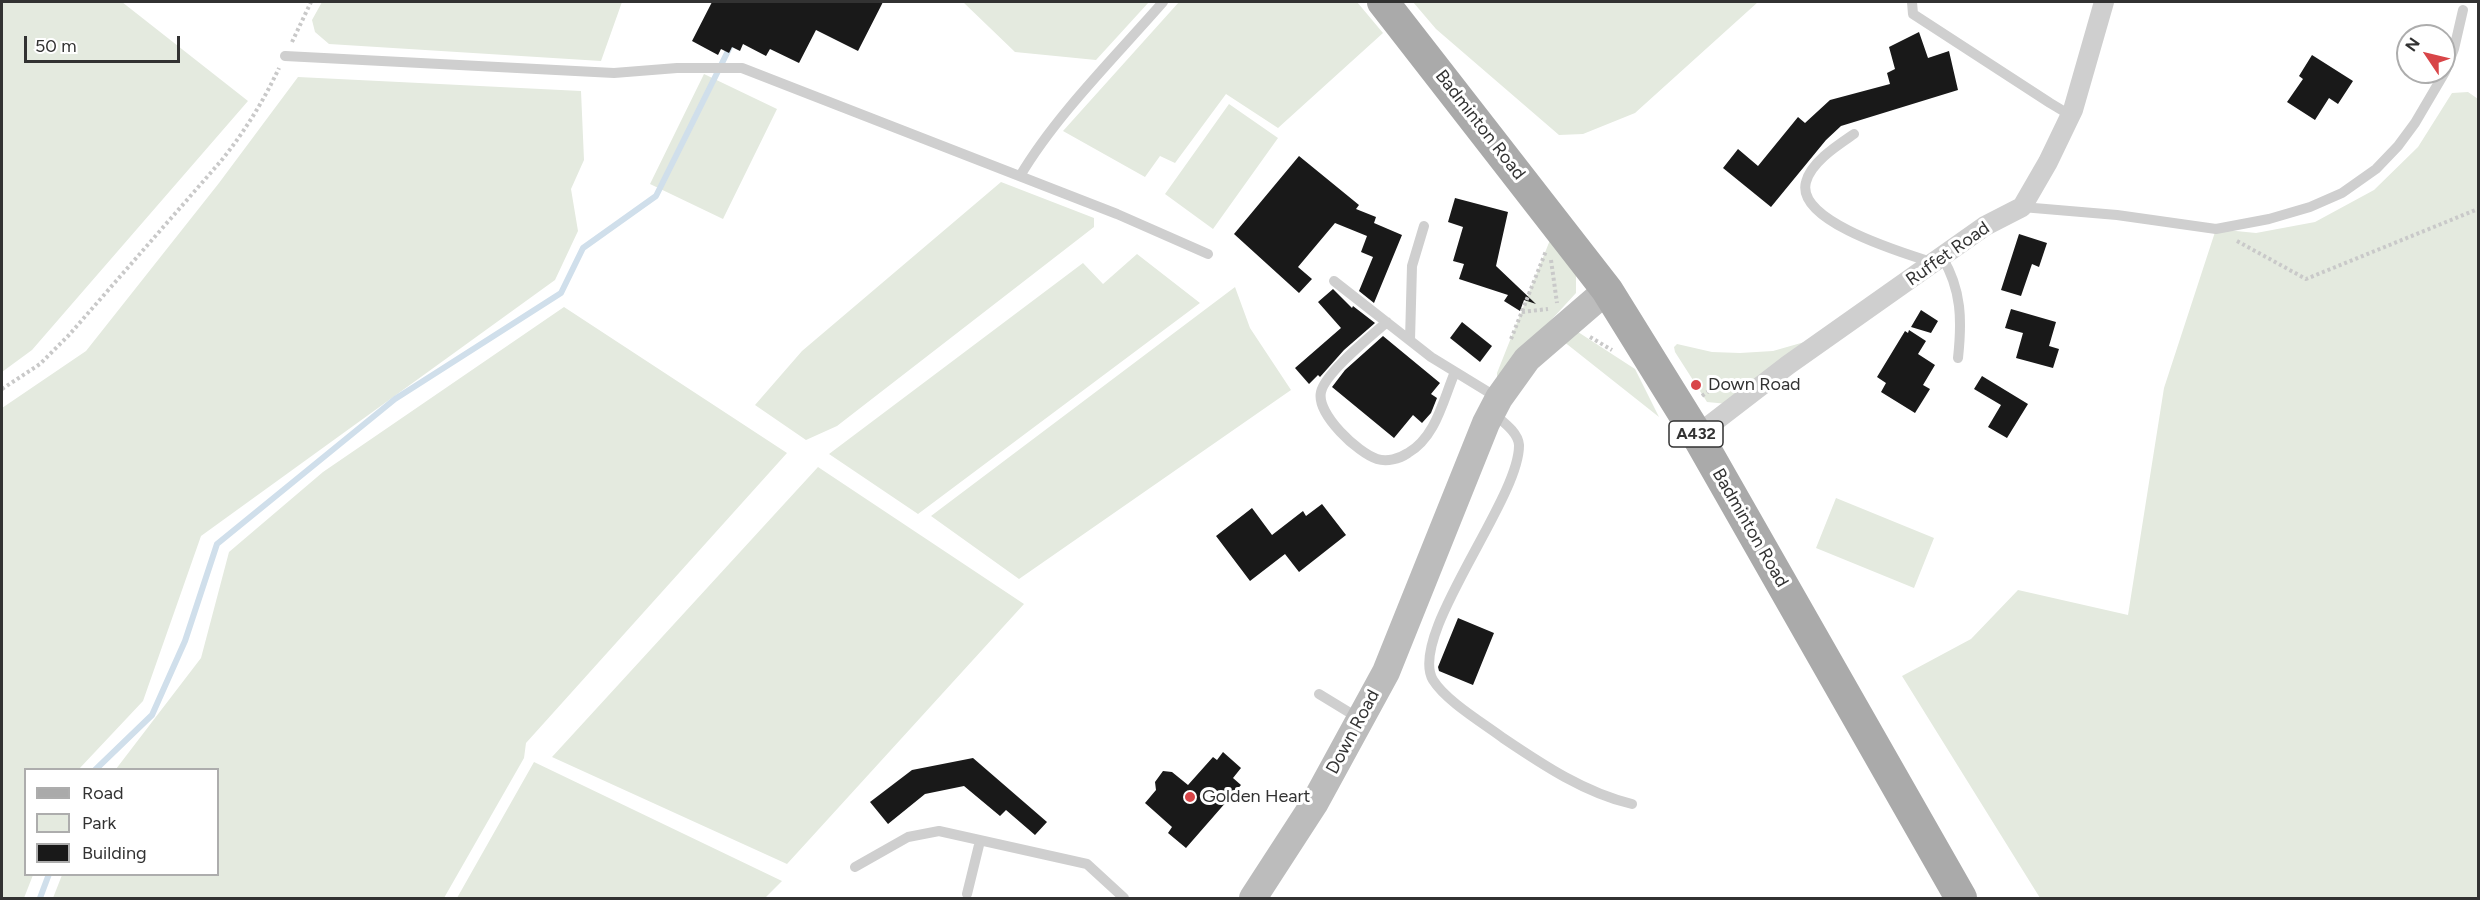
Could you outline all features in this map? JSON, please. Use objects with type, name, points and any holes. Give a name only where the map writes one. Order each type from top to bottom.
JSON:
[{"type":"main road","name":"Badminton Road","points":[[1383,2],[1607,290],[1697,435],[1961,898]]},
{"type":"street","points":[[2022,207],[2048,162],[2070,114],[2093,47],[2104,2]]},
{"type":"street","name":"Ruffet Road","points":[[1697,435],[1788,365],[1985,226],[2022,207]]},
{"type":"street","name":"Down Road","points":[[1253,898],[1314,804],[1386,672],[1495,405],[1527,359],[1607,290]]},
{"type":"lane","points":[[1020,176],[1030,159],[1073,105],[1163,2]]},
{"type":"lane","points":[[1912,2],[1913,14],[2050,104],[2070,114]]},
{"type":"lane","points":[[2022,207],[2118,215],[2216,229],[2269,219],[2310,207],[2342,193],[2376,169],[2398,146],[2445,72],[2454,49],[2463,10]]},
{"type":"lane","points":[[285,56],[614,73],[677,68],[742,68],[1118,214],[1209,254]]},
{"type":"lane","points":[[1854,134],[1836,146],[1813,169],[1806,182],[1806,194],[1811,204],[1835,224],[1882,245],[1938,260],[1953,278],[1959,298],[1962,322],[1958,358]]},
{"type":"lane","points":[[1410,340],[1412,266],[1424,226]]},
{"type":"lane","points":[[1334,281],[1495,405],[1519,443],[1516,460],[1505,488],[1451,597],[1431,648],[1429,665],[1433,680],[1462,708],[1527,753],[1582,787],[1632,804]]},
{"type":"lane","points":[[1386,322],[1329,378],[1321,392],[1322,407],[1335,426],[1359,448],[1376,459],[1391,460],[1407,454],[1423,441],[1441,408],[1455,372]]},
{"type":"lane","points":[[1319,694],[1361,719]]},
{"type":"lane","points":[[855,867],[908,837],[939,831],[1087,864],[1124,898]]},
{"type":"lane","points":[[967,894],[980,841]]},
{"type":"path","points":[[2,389],[40,364],[69,335],[245,131],[261,106],[311,2]]},
{"type":"path","points":[[2216,229],[2306,279],[2478,209]]},
{"type":"path","points":[[1510,343],[1548,245]]},
{"type":"path","points":[[1522,312],[1558,308]]},
{"type":"path","points":[[1699,398],[1717,386]]},
{"type":"green space","points":[[2,2],[122,2],[248,101],[32,350],[2,372]]},
{"type":"green space","points":[[322,2],[622,2],[601,61],[329,44],[315,32],[312,20]]},
{"type":"green space","points":[[963,2],[1149,2],[1096,60],[1015,52]]},
{"type":"green space","points":[[1179,2],[1357,2],[1383,33],[1278,128],[1226,94],[1175,163],[1160,156],[1145,177],[1063,131]]},
{"type":"green space","points":[[1413,2],[1758,2],[1635,113],[1583,134],[1559,135],[1436,29]]},
{"type":"green space","points":[[704,74],[777,109],[723,219],[650,184]]},
{"type":"green space","points":[[298,77],[581,91],[584,160],[571,189],[578,231],[555,280],[201,536],[143,701],[80,768],[24,768],[24,876],[33,876],[24,898],[2,898],[2,408],[86,351],[219,183]]},
{"type":"green space","points":[[2468,92],[2478,99],[2478,898],[2040,898],[1902,676],[1971,639],[2018,590],[2128,615],[2164,388],[2216,229],[2256,233],[2315,222],[2374,190],[2418,147],[2452,93]]},
{"type":"green space","points":[[1229,104],[1278,138],[1213,229],[1165,194]]},
{"type":"green space","points":[[1001,182],[1094,218],[1094,227],[837,426],[806,440],[755,405],[802,351]]},
{"type":"green space","points":[[1552,235],[1576,270],[1576,293],[1497,379],[1497,373]]},
{"type":"green space","points":[[1137,254],[1200,303],[918,514],[829,454],[1083,263],[1103,284]]},
{"type":"green space","points":[[1235,287],[1250,328],[1291,390],[1019,579],[931,516]]},
{"type":"green space","points":[[564,307],[787,453],[526,743],[524,758],[444,898],[53,898],[62,876],[219,876],[219,768],[117,768],[201,658],[229,552],[323,472]]},
{"type":"green space","points":[[1578,332],[1635,369],[1659,417],[1563,341]]},
{"type":"green space","points":[[1815,339],[1728,404],[1707,402],[1674,347],[1677,344],[1712,352],[1740,353],[1773,351]]},
{"type":"green space","points":[[818,467],[1024,604],[787,864],[552,757]]},
{"type":"green space","points":[[1836,498],[1934,538],[1914,588],[1816,548]]},
{"type":"green space","points":[[534,762],[782,881],[765,898],[457,898]]},
{"type":"building","points":[[712,2],[883,2],[858,51],[816,30],[799,63],[770,49],[766,56],[743,44],[740,51],[732,47],[729,53],[721,49],[718,55],[692,41]]},
{"type":"building","points":[[1919,32],[1928,58],[1949,51],[1958,90],[1841,126],[1826,140],[1771,207],[1723,168],[1738,149],[1758,166],[1798,117],[1805,123],[1830,100],[1890,84],[1887,73],[1895,69],[1889,47]]},
{"type":"building","points":[[2312,55],[2353,81],[2338,104],[2329,98],[2315,120],[2287,102],[2303,79],[2299,76]]},
{"type":"building","points":[[1299,156],[1359,205],[1356,209],[1376,217],[1374,223],[1402,235],[1374,303],[1359,291],[1373,257],[1361,252],[1367,236],[1335,223],[1298,267],[1312,279],[1299,293],[1234,234]]},
{"type":"building","points":[[1455,198],[1508,212],[1496,266],[1536,304],[1524,300],[1520,311],[1504,301],[1508,295],[1459,279],[1464,264],[1453,261],[1463,227],[1448,222]]},
{"type":"building","points":[[2019,234],[2047,243],[2039,267],[2032,264],[2021,296],[2001,290]]},
{"type":"building","points":[[1333,289],[1352,308],[1353,306],[1375,323],[1344,350],[1320,377],[1318,375],[1309,384],[1295,368],[1341,328],[1318,302]]},
{"type":"building","points":[[2011,309],[2056,322],[2049,346],[2059,349],[2053,368],[2016,358],[2023,333],[2005,328]]},
{"type":"building","points":[[1921,310],[1938,321],[1931,333],[1911,327]]},
{"type":"building","points":[[1462,322],[1492,346],[1480,362],[1450,338]]},
{"type":"building","points":[[1909,330],[1926,341],[1918,354],[1935,365],[1923,385],[1930,389],[1915,413],[1881,392],[1886,383],[1877,377],[1905,331],[1908,333]]},
{"type":"building","points":[[1383,336],[1440,383],[1431,394],[1437,398],[1431,413],[1422,423],[1413,415],[1394,438],[1332,387],[1345,370]]},
{"type":"building","points":[[1982,376],[2028,404],[2007,438],[1988,427],[2001,405],[1974,389]]},
{"type":"building","points":[[1322,504],[1346,535],[1299,572],[1285,554],[1250,581],[1216,536],[1252,508],[1272,535],[1303,511],[1306,516]]},
{"type":"building","points":[[1458,618],[1494,633],[1473,685],[1439,671],[1438,667]]},
{"type":"building","name":"Golden Heart","points":[[1223,752],[1241,768],[1233,778],[1241,785],[1186,848],[1168,833],[1172,827],[1145,803],[1156,790],[1155,782],[1163,771],[1172,772],[1188,785],[1213,757],[1217,760]]},
{"type":"building","points":[[973,758],[1047,822],[1035,835],[1006,810],[1000,816],[964,786],[925,794],[888,824],[870,802],[912,770]]},
{"type":"waterway","points":[[97,768],[152,715],[185,641],[217,544],[395,399],[561,293],[583,248],[656,196],[731,45]]},
{"type":"waterway","points":[[40,898],[48,876]]},
{"type":"place","name":"Down Road","points":[[1696,385]]},
{"type":"place","name":"Golden Heart","points":[[1190,797]]}]
